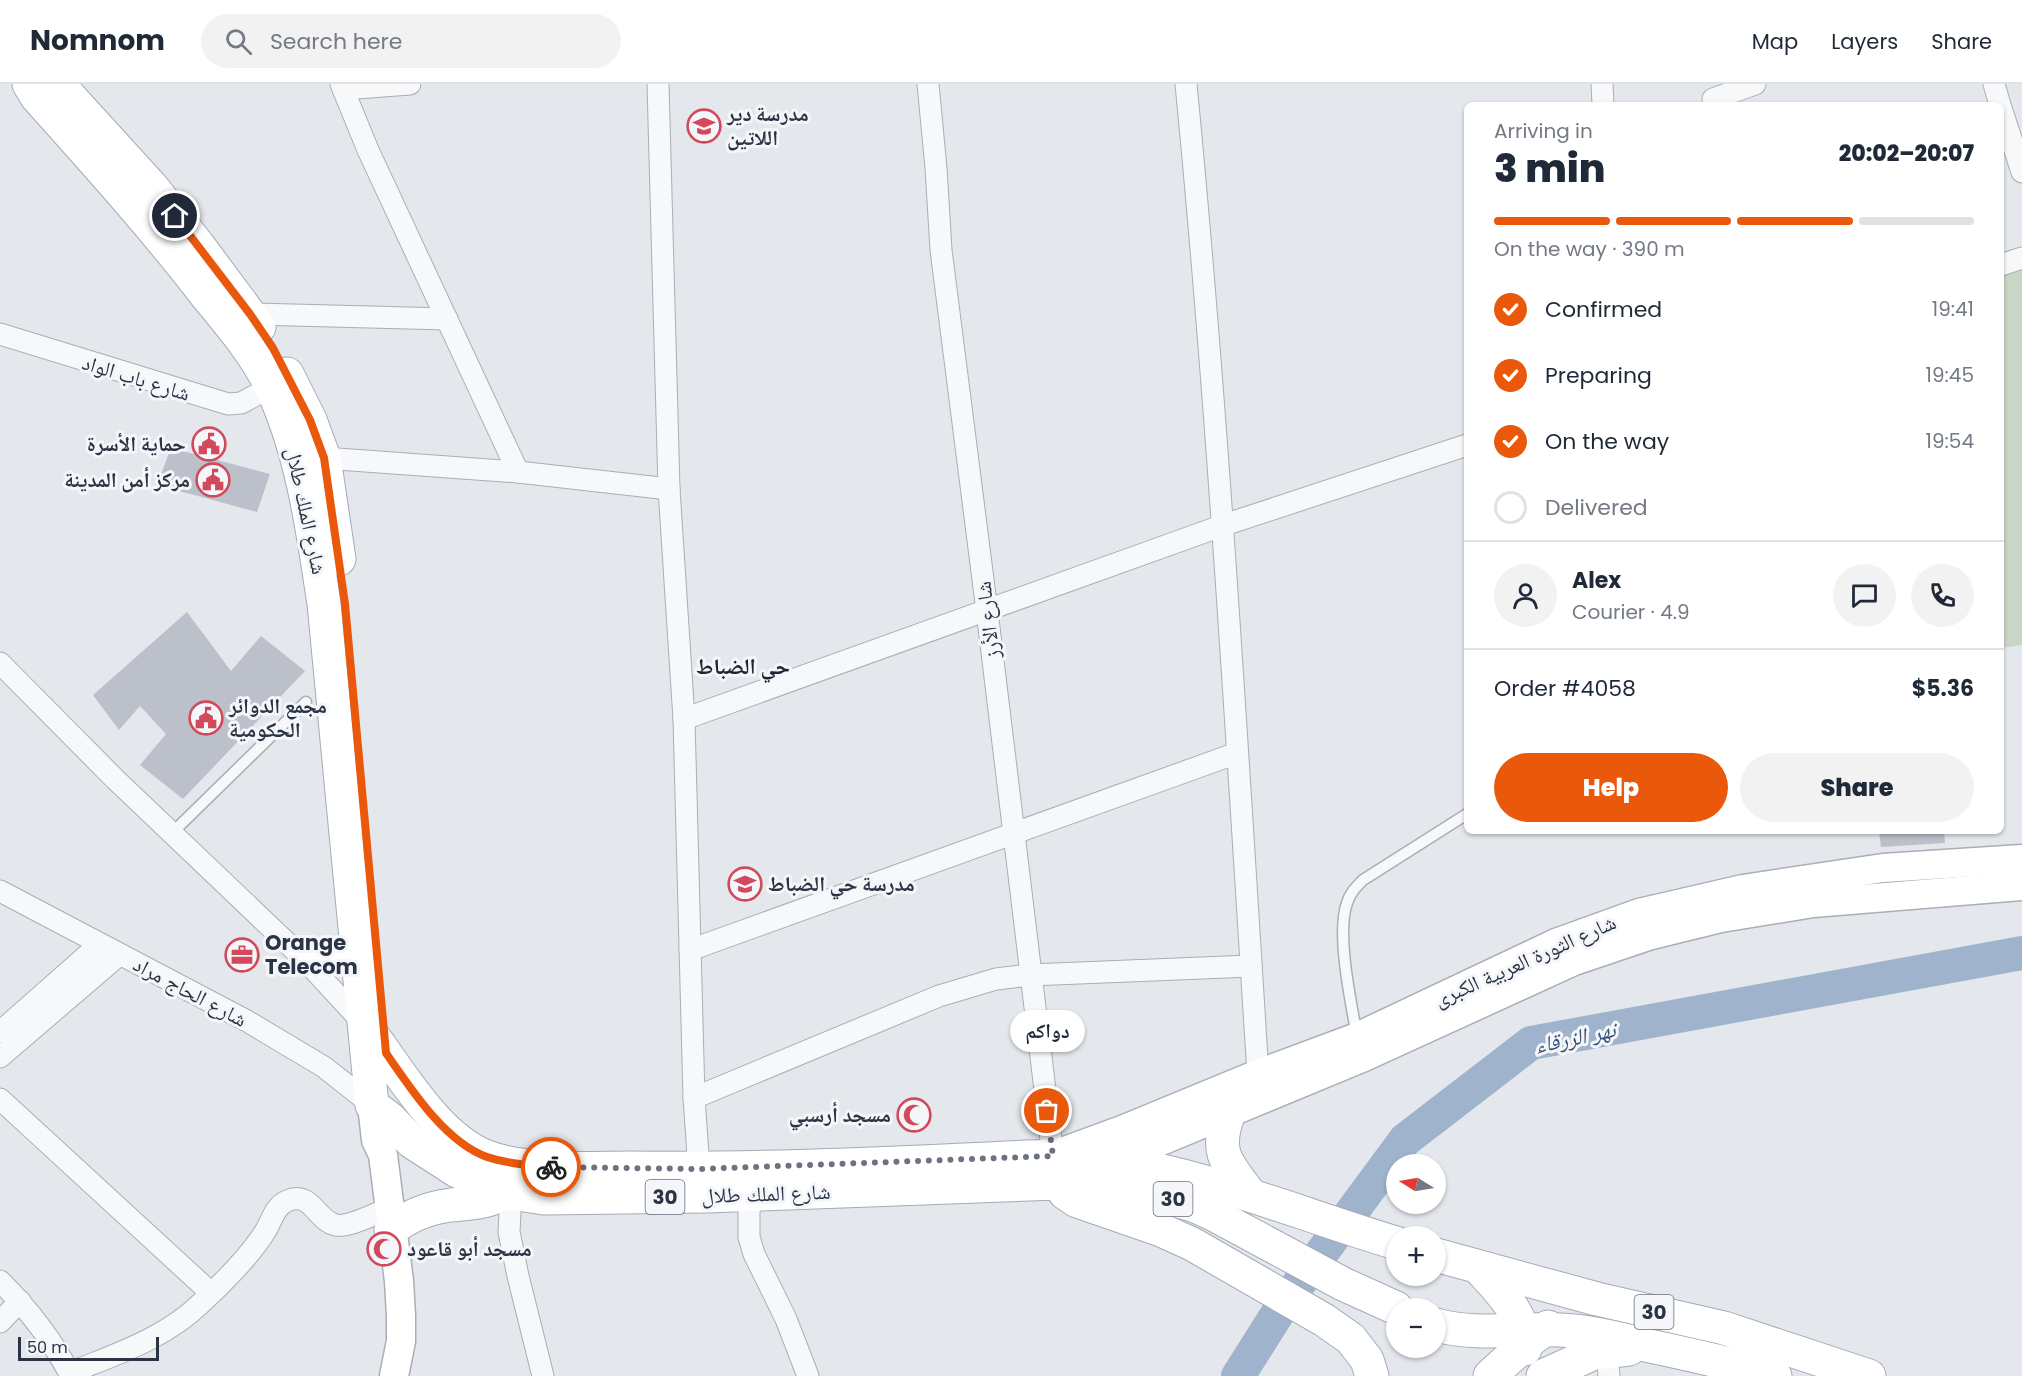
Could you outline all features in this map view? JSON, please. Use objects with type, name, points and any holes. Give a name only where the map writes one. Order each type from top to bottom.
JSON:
[{"type":"main road","name":"شارع الملك طلال","points":[[29,84],[180,260],[253,355],[271,387],[286,423],[297,460],[313,534],[324,604],[357,952],[365,1024],[380,1112],[412,1142],[458,1171],[508,1192],[544,1198],[755,1195],[1055,1169]]},
{"type":"main road","name":"شارع الملك طلال","points":[[57,84],[152,187],[250,314],[293,383],[324,458],[345,604],[386,1053],[380,1112]]},
{"type":"main road","name":"شارع الثورة العربية الكبرى","points":[[1055,1169],[1122,1130],[1258,1074],[1357,1037],[1556,943],[1639,913],[1743,889],[1883,868],[2022,860]]},
{"type":"main road","name":"شارع الثورة العربية الكبرى","points":[[1113,1160],[1364,1057],[1574,961],[1648,936],[1721,918],[1813,903],[2022,886]]},
{"type":"main road","points":[[304,960],[326,961],[347,957],[357,952]]},
{"type":"main road","name":"شارع الملك طلال","points":[[365,1024],[440,1124],[455,1138],[486,1157],[516,1164],[556,1167],[699,1169],[1055,1169]]},
{"type":"main road","points":[[380,1112],[376,1140],[383,1155],[399,1281],[401,1341],[394,1376]]},
{"type":"main road","points":[[1229,1113],[1222,1129],[1221,1142],[1224,1155],[1231,1170],[1249,1193]]},
{"type":"main road","name":"30","points":[[1055,1169],[1113,1160],[1158,1168],[1249,1193],[1386,1239]]},
{"type":"main road","points":[[1055,1169],[1065,1193],[1077,1201],[1161,1230],[1192,1244],[1324,1320],[1351,1339],[1367,1360],[1372,1376]]},
{"type":"main road","name":"30","points":[[1055,1169],[1101,1184],[1170,1198],[1213,1214],[1343,1284],[1386,1303]]},
{"type":"main road","points":[[390,1219],[450,1205],[484,1202],[508,1192]]},
{"type":"main road","name":"30","points":[[1446,1258],[1597,1299],[1724,1328],[1869,1376]]},
{"type":"main road","points":[[1479,1268],[1504,1295],[1531,1335]]},
{"type":"main road","points":[[1490,1376],[1531,1335],[1597,1299]]},
{"type":"main road","name":"30","points":[[1446,1326],[1461,1330],[1531,1335],[1586,1332],[1740,1366],[1775,1376]]},
{"type":"main road","points":[[1517,1376],[1531,1335]]},
{"type":"main road","points":[[1543,1376],[1594,1353],[1608,1363],[1656,1347]]},
{"type":"street","points":[[410,84],[342,87],[368,150],[518,472]]},
{"type":"street","points":[[657,84],[669,489],[684,719],[694,1098],[699,1169]]},
{"type":"street","name":"شارع الأرز","points":[[928,84],[941,250],[1055,1169]]},
{"type":"street","points":[[1186,84],[1221,526],[1258,1074]]},
{"type":"street","points":[[1712,96],[1755,84]]},
{"type":"street","points":[[1994,84],[1999,102]]},
{"type":"street","points":[[2004,116],[2022,172]]},
{"type":"street","points":[[2004,264],[2022,258]]},
{"type":"street","points":[[250,314],[447,319]]},
{"type":"street","name":"شارع باب الواد","points":[[0,334],[228,404],[241,403],[271,387]]},
{"type":"street","points":[[684,719],[1221,526],[1464,446]]},
{"type":"street","points":[[324,458],[518,472],[669,489]]},
{"type":"street","points":[[0,663],[115,779],[304,960],[365,1024]]},
{"type":"street","points":[[690,950],[1237,753]]},
{"type":"street","name":"شارع الحاج مراد","points":[[0,891],[247,1022],[324,1067],[380,1112]]},
{"type":"street","points":[[0,1032],[100,944]]},
{"type":"street","points":[[0,1057],[119,955]]},
{"type":"street","points":[[694,1098],[939,996],[996,979],[1030,975],[1251,966]]},
{"type":"street","points":[[0,1099],[211,1293]]},
{"type":"street","points":[[508,1192],[509,1232],[543,1376]]},
{"type":"street","points":[[755,1195],[749,1210],[749,1237],[754,1254],[786,1318],[808,1376]]},
{"type":"street","points":[[0,1281],[20,1301],[44,1332],[70,1374],[147,1340],[197,1308],[263,1235],[278,1208],[285,1202],[308,1200],[334,1225],[344,1226],[390,1219]]},
{"type":"street","points":[[0,1322],[20,1301]]},
{"type":"lane","points":[[172,833],[306,702]]},
{"type":"lane","points":[[1357,1037],[1347,977],[1344,918],[1352,891],[1363,880],[1464,816]]},
{"type":"green space","points":[[2022,268],[2022,645],[2004,648],[2004,274]]},
{"type":"building","name":"مركز أمن المدينة","points":[[171,448],[270,474],[257,512],[157,485]]},
{"type":"building","name":"مجمع الدوائر الحكومية","points":[[187,612],[231,671],[261,636],[305,671],[183,799],[140,765],[166,734],[140,706],[119,730],[93,695]]},
{"type":"building","points":[[1879,834],[1944,834],[1945,843],[1881,847]]},
{"type":"waterway","name":"نهر الزرقاء","points":[[1238,1376],[1281,1308],[1405,1140],[1531,1043],[2022,953]]},
{"type":"way so far","points":[[551,1167],[699,1169],[1053,1156],[1047,1111]]},
{"type":"place","name":"مدرسة دير اللاتين","points":[[704,126]]},
{"type":"place","name":"حماية الأسرة","points":[[209,444]]},
{"type":"place","name":"مركز أمن المدينة","points":[[213,480]]},
{"type":"place","name":"مجمع الدوائر الحكومية","points":[[206,718]]},
{"type":"place","name":"مدرسة حي الضباط","points":[[745,884]]},
{"type":"place","name":"Orange Telecom","points":[[242,955]]},
{"type":"place","name":"دواكم","points":[[1047,1111]]},
{"type":"place","name":"مسجد أرسبي","points":[[914,1115]]},
{"type":"place","name":"مسجد أبو قاعود","points":[[384,1249]]},
{"type":"district","name":"حي الضباط","points":[[743,666]]},
{"type":"route","points":[[175,216],[250,314],[273,348],[293,383],[324,458],[345,604],[386,1053],[417,1096],[455,1138],[486,1157],[516,1164],[551,1167]]}]
